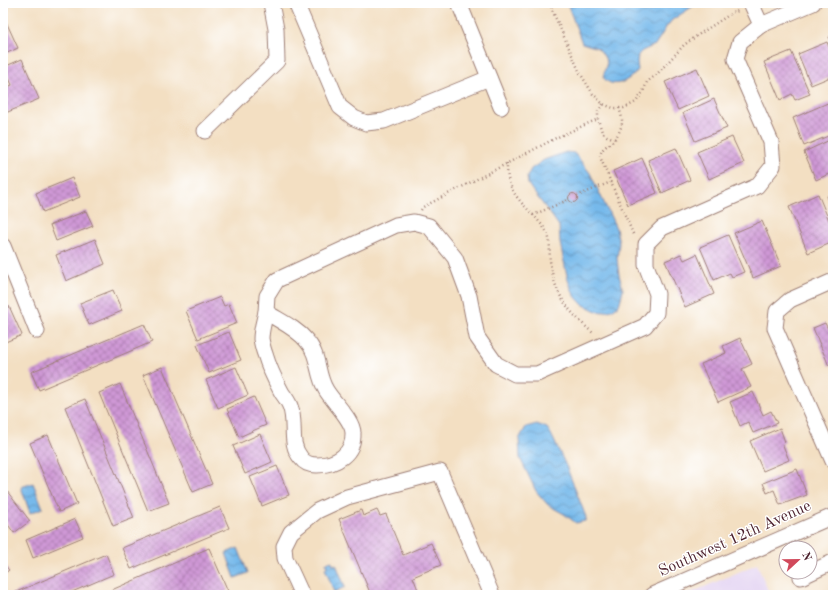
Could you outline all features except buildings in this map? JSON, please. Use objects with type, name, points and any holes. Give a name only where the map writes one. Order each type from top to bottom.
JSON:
[{"type":"street","points":[[205,131],[277,61],[276,29],[271,3]]},
{"type":"street","points":[[296,3],[340,107],[354,118],[366,123],[384,121],[489,78]]},
{"type":"street","points":[[459,3],[501,107]]},
{"type":"street","points":[[266,312],[298,332],[311,346],[316,355],[322,383],[326,391],[349,421],[354,433],[352,443],[344,456],[338,461],[321,465],[308,464],[301,460],[294,445],[290,406],[273,376],[263,350],[261,341],[267,296],[277,280],[396,225],[414,222],[429,226],[455,258],[469,296],[477,337],[496,364],[515,374],[537,374],[645,326],[656,313],[657,294],[646,265],[646,244],[662,228],[757,186],[773,166],[771,142],[735,59],[740,42],[761,26],[814,3]]},
{"type":"street","points":[[752,4],[761,26]]},
{"type":"street","points":[[3,246],[37,331]]},
{"type":"street","points":[[833,281],[790,300],[777,311],[775,328],[833,461]]},
{"type":"street","points":[[302,595],[285,558],[284,546],[291,532],[317,511],[347,497],[440,472],[492,595]]},
{"type":"street","name":"Southwest 12th Avenue","points":[[652,595],[833,516]]},
{"type":"street","points":[[818,569],[833,562]]},
{"type":"path","points":[[550,3],[580,73],[594,94],[603,104],[613,108],[624,108],[636,102],[643,92],[647,82],[657,74],[684,45],[732,13],[752,4]]},
{"type":"path","points":[[603,104],[598,111],[598,119],[602,132],[615,139]]},
{"type":"path","points":[[619,108],[623,121],[619,132],[613,142],[605,146],[600,152],[600,157],[636,240],[646,244]]},
{"type":"path","points":[[414,222],[423,207],[558,136],[598,119]]},
{"type":"path","points":[[508,163],[507,173],[515,194],[535,215],[548,235],[552,276],[557,292],[580,322],[594,334],[600,346]]},
{"type":"path","points":[[577,196],[611,182]]},
{"type":"path","points":[[535,215],[568,200]]},
{"type":"shaded area","points":[[757,564],[770,595],[686,595]]},
{"type":"water","points":[[567,3],[635,3],[640,10],[649,11],[654,10],[660,3],[698,3],[672,20],[655,45],[642,51],[638,55],[638,70],[635,74],[616,84],[607,81],[603,77],[607,62],[598,48],[582,43]]},
{"type":"water","points":[[566,152],[574,153],[590,173],[616,228],[619,243],[617,259],[623,289],[619,305],[612,310],[603,312],[596,311],[582,304],[574,295],[568,280],[560,243],[559,226],[528,184],[527,177],[531,169],[544,160]]},
{"type":"water","points":[[537,424],[547,428],[551,434],[567,468],[586,517],[585,521],[576,523],[548,505],[536,491],[520,458],[519,439],[526,427]]},
{"type":"water","points":[[33,483],[43,508],[30,513],[21,487]]},
{"type":"water","points":[[238,548],[248,573],[235,578],[226,553]]},
{"type":"water","points":[[332,561],[333,565],[336,564],[345,587],[334,592],[325,568],[327,567],[326,563]]}]
